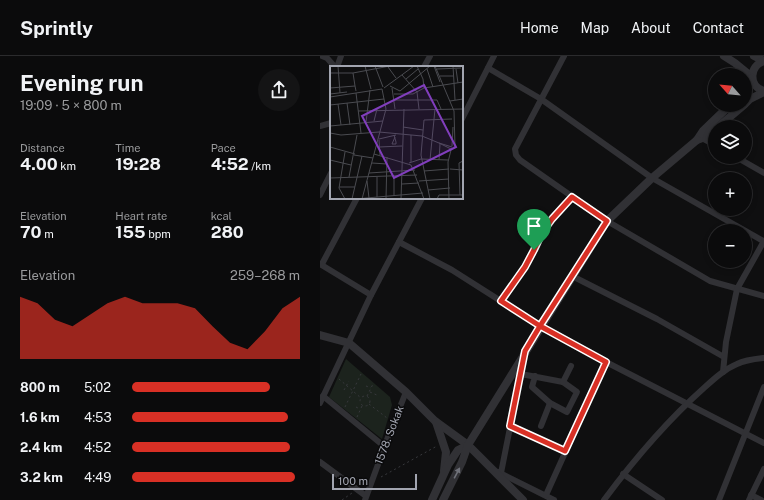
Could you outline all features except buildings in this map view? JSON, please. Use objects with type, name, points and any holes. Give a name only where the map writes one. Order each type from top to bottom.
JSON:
[{"type":"street","points":[[322,56],[327,58],[335,66]]},
{"type":"street","points":[[336,66],[341,56]]},
{"type":"street","points":[[425,66],[430,56]]},
{"type":"street","points":[[463,117],[494,56]]},
{"type":"street","points":[[564,56],[515,149],[516,155],[520,160],[607,221],[710,281],[764,296]]},
{"type":"street","points":[[724,56],[741,68]]},
{"type":"street","points":[[754,56],[764,61]]},
{"type":"street","points":[[764,61],[755,67],[752,78],[756,87],[764,92]]},
{"type":"street","points":[[488,68],[541,99],[652,178],[764,241],[737,289],[726,342],[723,372]]},
{"type":"street","points":[[752,98],[764,92]]},
{"type":"street","points":[[700,139],[703,131],[723,112]]},
{"type":"street","points":[[726,120],[735,112]]},
{"type":"street","points":[[320,126],[330,123]]},
{"type":"street","points":[[443,500],[462,462],[468,445],[540,326],[607,221],[652,178],[700,139],[708,136]]},
{"type":"street","points":[[700,139],[708,142]]},
{"type":"street","points":[[748,164],[764,173]]},
{"type":"street","points":[[320,195],[330,175]]},
{"type":"street","points":[[501,301],[525,267],[542,233],[552,219],[572,197]]},
{"type":"street","points":[[356,199],[321,264],[371,295]]},
{"type":"street","points":[[320,403],[371,295],[421,199]]},
{"type":"street","points":[[399,242],[452,270],[540,326],[606,362],[764,443]]},
{"type":"street","points":[[572,276],[657,319],[724,357]]},
{"type":"street","points":[[320,335],[349,343],[406,392],[435,421],[468,445],[524,500]]},
{"type":"street","points":[[501,473],[525,351]]},
{"type":"street","points":[[604,500],[623,474],[687,403],[723,372],[738,363],[764,358]]},
{"type":"street","points":[[546,495],[606,362]]},
{"type":"street","points":[[563,382],[571,366]]},
{"type":"street","points":[[521,374],[535,376],[563,382],[577,392],[567,412],[550,403],[532,387],[535,376]]},
{"type":"street","points":[[719,500],[764,387]]},
{"type":"street","name":"1578. Sokak","points":[[365,498],[406,392]]},
{"type":"street","points":[[323,396],[385,447]]},
{"type":"street","points":[[541,426],[550,403]]},
{"type":"street","points":[[435,421],[446,452],[443,477]]},
{"type":"street","points":[[510,426],[565,451]]},
{"type":"street","points":[[432,500],[458,450],[468,445]]},
{"type":"street","points":[[320,462],[357,489],[365,498]]},
{"type":"street","points":[[489,467],[554,500]]},
{"type":"street","points":[[761,500],[750,498],[764,469]]},
{"type":"street","points":[[623,474],[662,500]]},
{"type":"path","points":[[344,408],[362,374]]},
{"type":"path","points":[[339,379],[361,398],[360,400],[362,405],[357,418]]},
{"type":"path","points":[[344,390],[349,380]]},
{"type":"path","points":[[368,404],[370,400],[367,397],[373,384]]},
{"type":"path","points":[[366,386],[371,388]]},
{"type":"path","points":[[369,392],[378,396]]},
{"type":"path","points":[[361,398],[363,396],[367,397]]},
{"type":"path","points":[[362,405],[366,406],[368,404]]},
{"type":"path","points":[[368,404],[387,418]]},
{"type":"path","points":[[356,407],[360,410]]},
{"type":"path","points":[[371,482],[443,442]]},
{"type":"path","points":[[342,500],[357,489]]},
{"type":"shaded area","points":[[346,359],[390,397],[392,405],[382,439],[329,397]]},
{"type":"route","points":[[534,250],[525,267],[501,301],[540,326],[525,351],[510,426],[565,451],[606,362],[540,326],[607,221],[572,197],[552,219],[542,233],[534,250]]}]
